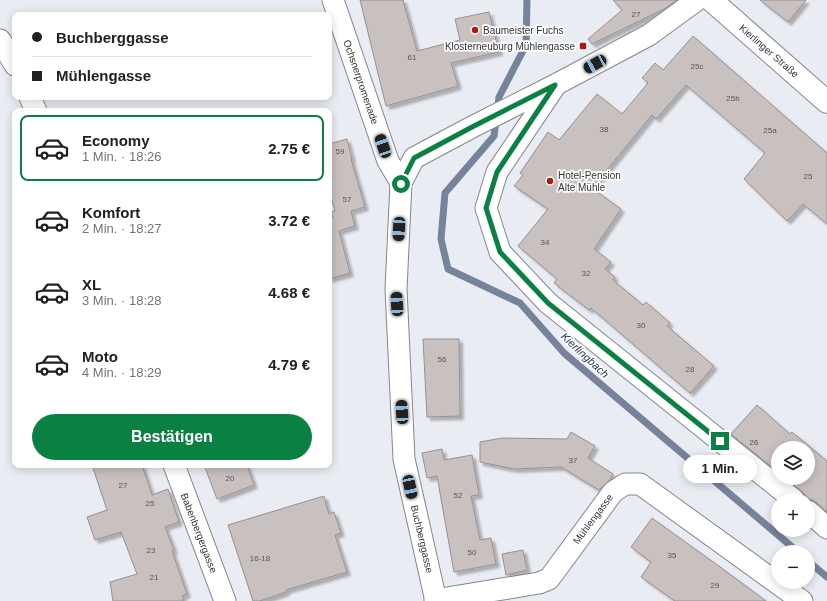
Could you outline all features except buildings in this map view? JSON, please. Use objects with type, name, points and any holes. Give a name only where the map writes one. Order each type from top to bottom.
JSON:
[{"type":"main road","name":"Kierlinger Straße","points":[[711,0],[827,102]]},
{"type":"street","name":"Ochsnerpromenade","points":[[333,0],[388,161],[401,184]]},
{"type":"street","name":"Buchberggasse","points":[[435,600],[404,459],[396,289],[401,184],[414,158],[648,35],[697,0]]},
{"type":"street","points":[[0,40],[12,60]]},
{"type":"street","points":[[555,85],[497,172],[486,208],[500,252],[548,303],[785,493]]},
{"type":"street","name":"Babenbergergasse","points":[[175,468],[225,601]]},
{"type":"street","name":"Mühlengasse","points":[[435,600],[539,583],[549,579],[613,492],[625,484],[640,484],[802,601]]},
{"type":"street","points":[[815,517],[827,528]]},
{"type":"waterway","name":"Kierlingbach","points":[[527,0],[526,45],[499,97],[494,136],[445,193],[441,239],[448,269],[520,303],[564,353],[790,545]]},
{"type":"waterway","name":"Kierlingbach","points":[[815,567],[827,577]]},
{"type":"place","name":"Baumeister Fuchs","points":[[475,30]]},
{"type":"place","name":"Klosterneuburg Mühlengasse","points":[[583,46]]},
{"type":"place","name":"Hotel-Pension Alte Mühle","points":[[550,181]]},
{"type":"route","points":[[401,184],[414,158],[555,85],[497,172],[486,208],[500,252],[548,303],[720,441]]}]
